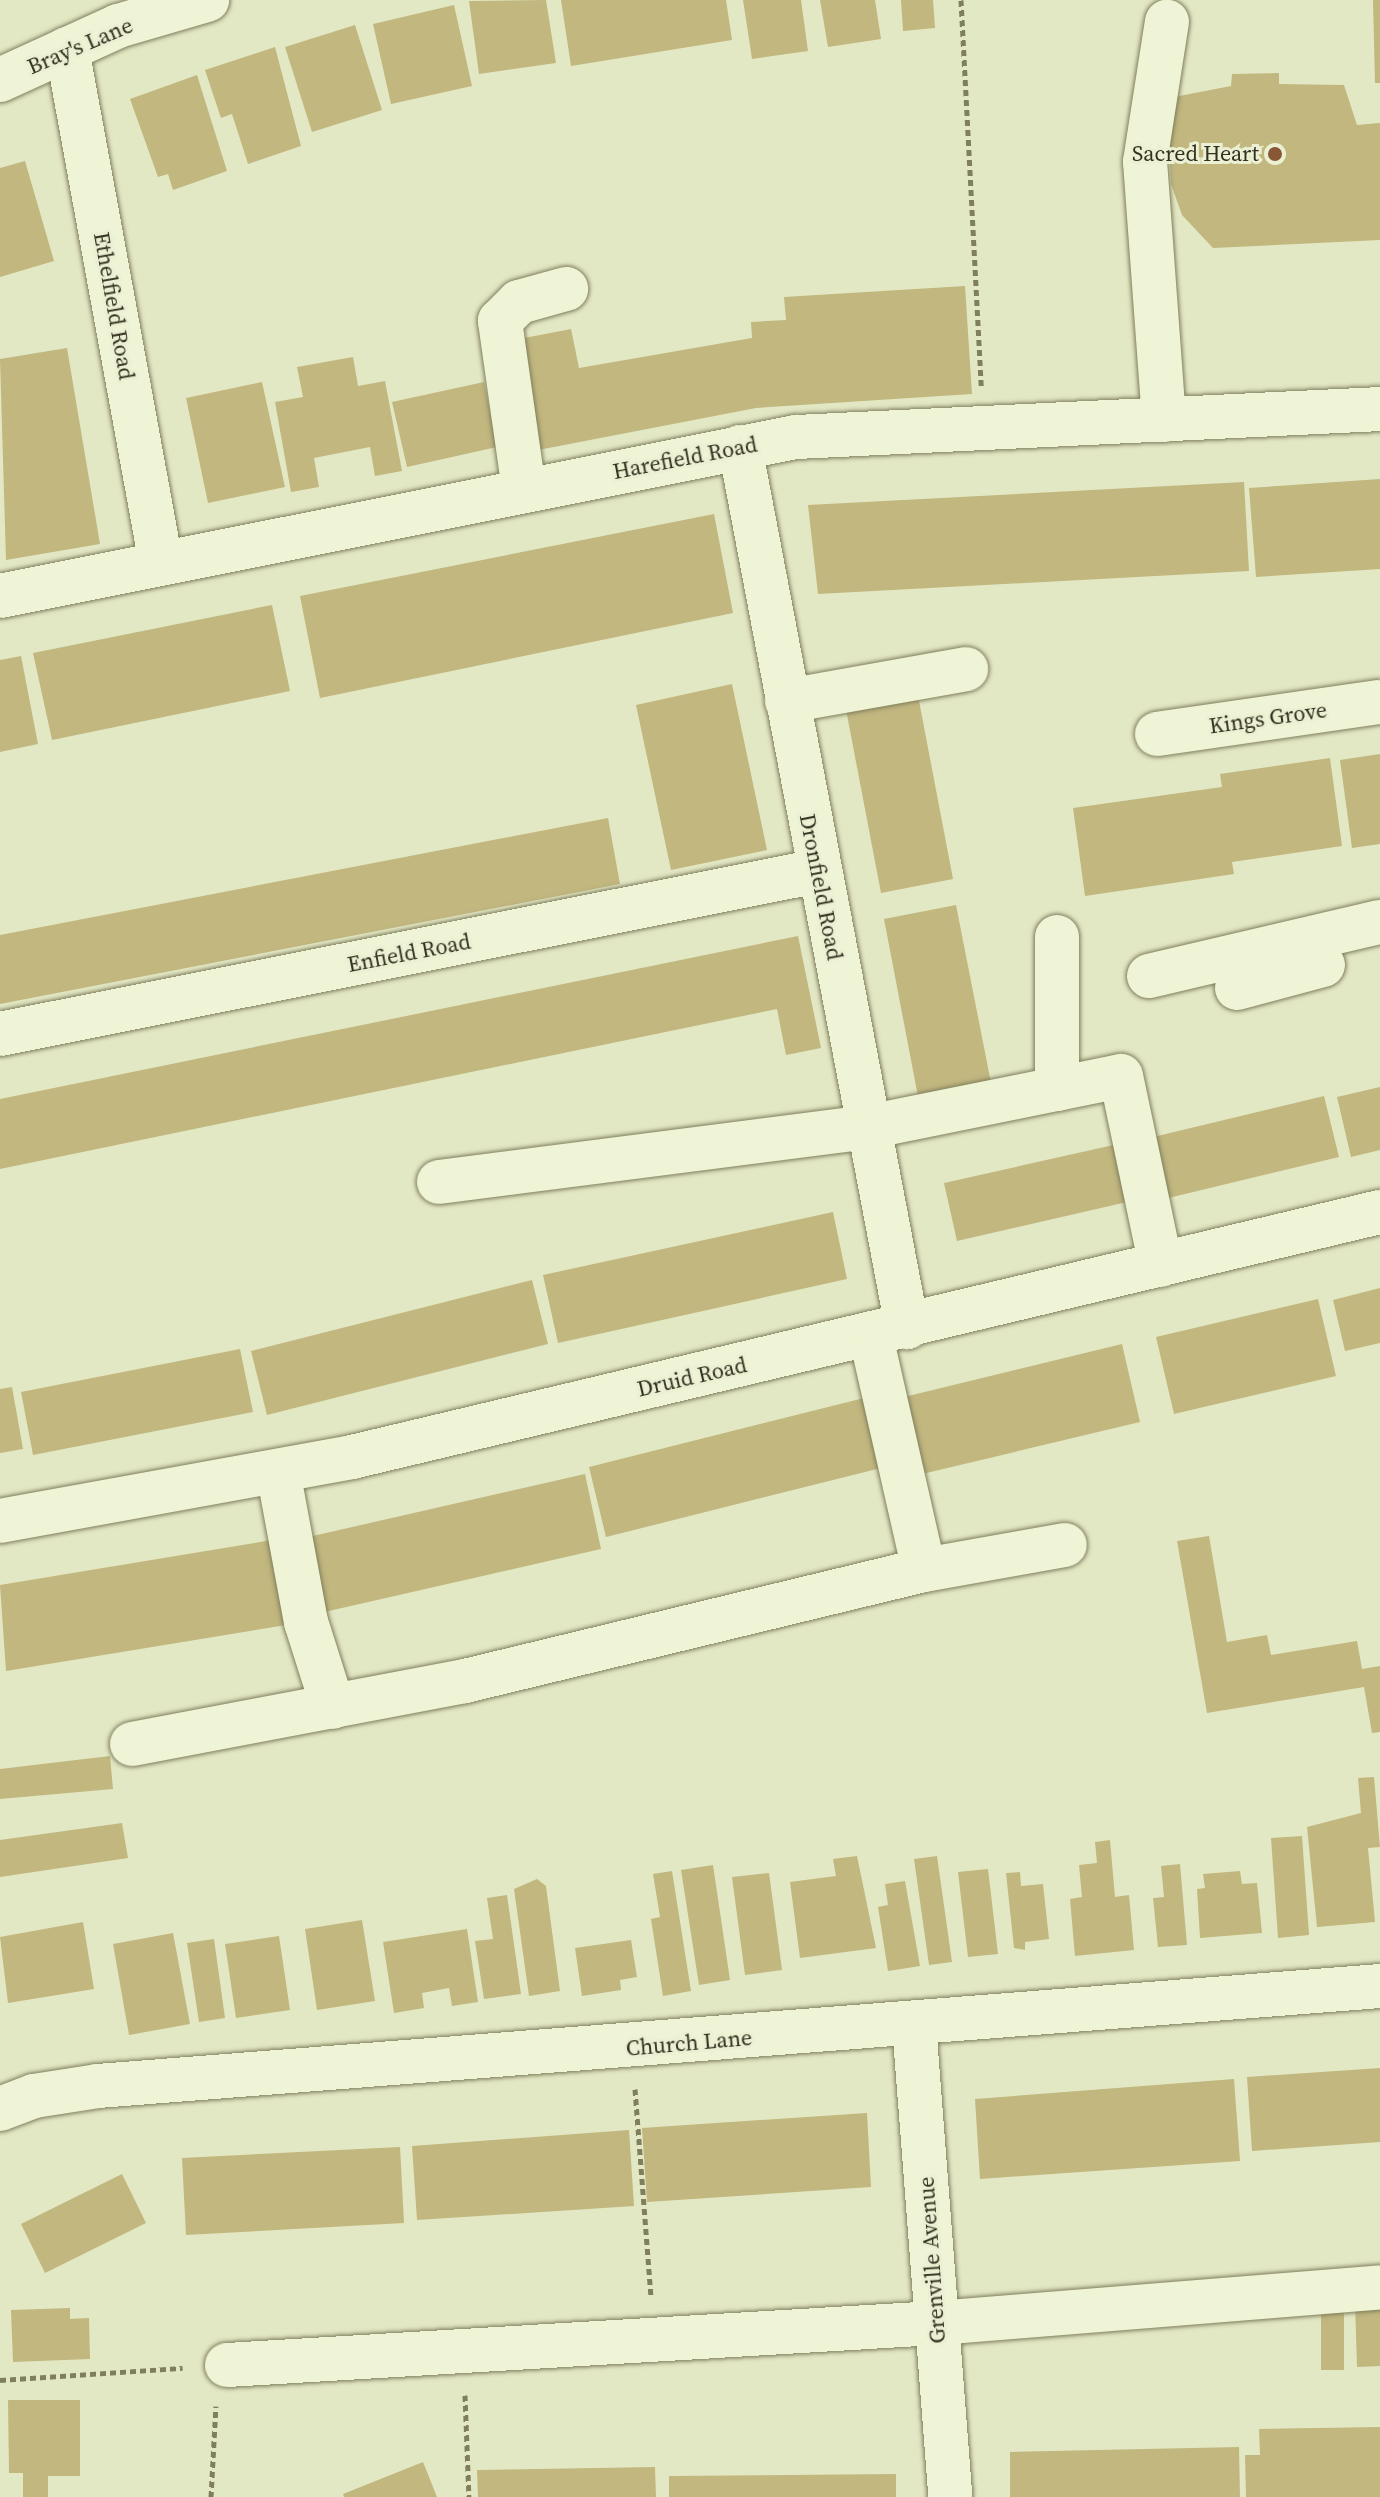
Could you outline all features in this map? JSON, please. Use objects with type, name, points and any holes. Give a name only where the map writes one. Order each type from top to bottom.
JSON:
[{"type":"street","name":"Bray's Lane","points":[[0,80],[67,49],[108,13],[207,0]]},
{"type":"street","points":[[1164,420],[1145,162],[1167,22]]},
{"type":"street","name":"Ethelfield Road","points":[[67,49],[161,563]]},
{"type":"street","points":[[524,490],[500,321],[519,302],[566,289]]},
{"type":"street","name":"Harefield Road","points":[[0,596],[740,447],[983,430],[1380,409]]},
{"type":"street","name":"Dronfield Road","points":[[740,447],[868,1127],[889,1332],[924,1570]]},
{"type":"street","points":[[787,701],[966,669]]},
{"type":"street","name":"Kings Grove","points":[[1157,734],[1380,702]]},
{"type":"street","name":"Enfield Road","points":[[0,1034],[818,871]]},
{"type":"street","points":[[1149,976],[1380,922]]},
{"type":"street","points":[[1057,937],[1057,1089]]},
{"type":"street","points":[[1237,988],[1380,950]]},
{"type":"street","points":[[439,1182],[868,1127],[1121,1076],[1161,1265]]},
{"type":"street","name":"Druid Road","points":[[0,1521],[278,1471],[889,1332],[1380,1212]]},
{"type":"street","points":[[278,1471],[306,1622],[333,1707]]},
{"type":"street","points":[[132,1744],[333,1707],[766,1612],[924,1570],[1065,1545]]},
{"type":"street","name":"Church Lane","points":[[0,2109],[98,2086],[631,2048],[1380,1986]]},
{"type":"street","name":"Grenville Avenue","points":[[914,2024],[950,2497]]},
{"type":"street","points":[[227,2365],[937,2323],[1380,2287]]},
{"type":"path","points":[[961,0],[983,430]]},
{"type":"path","points":[[631,2048],[654,2339]]},
{"type":"path","points":[[463,2350],[469,2497]]},
{"type":"path","points":[[0,2380],[227,2365],[214,2413],[211,2497]]},
{"type":"building","points":[[546,0],[556,63],[479,74],[469,1]]},
{"type":"building","points":[[561,0],[726,0],[732,40],[571,66]]},
{"type":"building","points":[[743,0],[801,0],[808,51],[752,59]]},
{"type":"building","points":[[820,0],[875,0],[881,39],[828,47]]},
{"type":"building","points":[[901,0],[933,0],[935,28],[903,31]]},
{"type":"building","points":[[1373,0],[1380,0],[1380,83],[1375,83]]},
{"type":"building","points":[[454,5],[472,86],[391,104],[373,24]]},
{"type":"building","points":[[355,25],[382,110],[312,132],[285,47]]},
{"type":"building","points":[[275,47],[301,146],[248,164],[232,114],[221,118],[205,70]]},
{"type":"building","name":"Sacred Heart","points":[[1279,73],[1279,84],[1344,85],[1357,125],[1380,123],[1380,240],[1213,248],[1182,215],[1171,184],[1167,110],[1174,97],[1231,86],[1232,74]]},
{"type":"building","points":[[197,75],[227,171],[173,190],[168,174],[158,177],[130,99]]},
{"type":"building","points":[[25,161],[54,261],[0,277],[0,168]]},
{"type":"building","points":[[965,286],[972,394],[756,408],[533,451],[509,341],[571,329],[579,368],[752,338],[751,322],[786,320],[784,297]]},
{"type":"building","points":[[67,348],[100,544],[6,560],[0,359]]},
{"type":"building","points":[[353,357],[358,386],[385,381],[402,471],[375,476],[370,447],[314,458],[319,487],[291,492],[275,402],[303,397],[297,367]]},
{"type":"building","points":[[262,382],[285,487],[208,503],[186,398]]},
{"type":"building","points":[[484,382],[497,447],[407,467],[392,402]]},
{"type":"building","points":[[1380,479],[1380,569],[1256,577],[1249,488]]},
{"type":"building","points":[[1244,482],[1249,571],[818,594],[808,505]]},
{"type":"building","points":[[714,514],[733,613],[320,698],[300,596]]},
{"type":"building","points":[[272,605],[290,691],[52,740],[33,653]]},
{"type":"building","points":[[21,656],[38,744],[0,752],[0,660]]},
{"type":"building","points":[[732,684],[767,850],[671,870],[636,705]]},
{"type":"building","points":[[916,685],[953,879],[881,893],[844,699]]},
{"type":"building","points":[[1380,754],[1380,844],[1352,848],[1340,760]]},
{"type":"building","points":[[1330,758],[1342,846],[1232,862],[1234,874],[1085,896],[1073,808],[1222,787],[1220,774]]},
{"type":"building","points":[[608,818],[620,884],[0,1004],[0,935]]},
{"type":"building","points":[[956,905],[993,1093],[920,1107],[884,919]]},
{"type":"building","points":[[798,936],[821,1048],[786,1055],[777,1009],[0,1169],[0,1099]]},
{"type":"building","points":[[1380,1087],[1380,1150],[1351,1157],[1337,1097]]},
{"type":"building","points":[[1324,1096],[1339,1157],[1160,1200],[1145,1139]]},
{"type":"building","points":[[1127,1142],[1140,1199],[957,1241],[944,1183]]},
{"type":"building","points":[[833,1212],[847,1279],[558,1343],[543,1275]]},
{"type":"building","points":[[532,1280],[548,1344],[267,1415],[251,1351]]},
{"type":"building","points":[[1380,1288],[1380,1343],[1345,1351],[1333,1300]]},
{"type":"building","points":[[1318,1299],[1336,1376],[1174,1414],[1156,1337]]},
{"type":"building","points":[[1122,1344],[1140,1422],[918,1475],[900,1398]]},
{"type":"building","points":[[240,1349],[253,1412],[33,1455],[21,1392]]},
{"type":"building","points":[[12,1387],[23,1449],[0,1453],[0,1389]]},
{"type":"building","points":[[876,1395],[893,1465],[606,1537],[589,1467]]},
{"type":"building","points":[[585,1474],[601,1549],[320,1613],[304,1538]]},
{"type":"building","points":[[1209,1536],[1227,1642],[1267,1635],[1271,1655],[1357,1641],[1362,1669],[1380,1666],[1380,1732],[1372,1733],[1364,1687],[1207,1713],[1177,1541]]},
{"type":"building","points":[[278,1539],[292,1624],[6,1671],[0,1585]]},
{"type":"building","points":[[110,1756],[113,1789],[0,1799],[0,1769]]},
{"type":"building","points":[[1374,1777],[1380,1847],[1368,1848],[1375,1922],[1317,1927],[1307,1827],[1361,1813],[1358,1778]]},
{"type":"building","points":[[122,1823],[128,1858],[0,1877],[0,1840]]},
{"type":"building","points":[[1302,1836],[1309,1935],[1278,1938],[1271,1838]]},
{"type":"building","points":[[1110,1840],[1115,1897],[1129,1895],[1134,1950],[1075,1956],[1070,1899],[1082,1897],[1079,1865],[1097,1863],[1095,1842]]},
{"type":"building","points":[[857,1856],[876,1948],[800,1958],[790,1882],[836,1876],[833,1859]]},
{"type":"building","points":[[937,1856],[952,1962],[929,1965],[914,1859]]},
{"type":"building","points":[[1180,1864],[1187,1945],[1158,1947],[1153,1898],[1164,1897],[1161,1866]]},
{"type":"building","points":[[713,1865],[730,1980],[699,1985],[681,1870]]},
{"type":"building","points":[[988,1869],[998,1954],[968,1957],[958,1872]]},
{"type":"building","points":[[672,1871],[691,1991],[663,1996],[651,1919],[660,1917],[653,1874]]},
{"type":"building","points":[[1240,1871],[1242,1884],[1257,1883],[1262,1933],[1200,1938],[1197,1889],[1205,1888],[1203,1874]]},
{"type":"building","points":[[1020,1872],[1021,1886],[1043,1884],[1049,1939],[1025,1942],[1025,1950],[1014,1948],[1006,1873]]},
{"type":"building","points":[[769,1873],[782,1970],[745,1975],[732,1877]]},
{"type":"building","points":[[537,1879],[546,1886],[560,1991],[529,1996],[514,1889]]},
{"type":"building","points":[[905,1881],[920,1966],[888,1971],[878,1907],[888,1905],[885,1884]]},
{"type":"building","points":[[507,1895],[521,1994],[484,1999],[475,1941],[493,1939],[487,1898]]},
{"type":"building","points":[[362,1920],[375,2001],[317,2010],[305,1929]]},
{"type":"building","points":[[83,1922],[94,1989],[8,2003],[0,1937]]},
{"type":"building","points":[[467,1929],[478,2002],[452,2006],[449,1988],[422,1993],[424,2008],[394,2013],[383,1942]]},
{"type":"building","points":[[173,1933],[190,2024],[129,2035],[113,1944]]},
{"type":"building","points":[[279,1936],[290,2010],[236,2018],[225,1944]]},
{"type":"building","points":[[214,1939],[225,2018],[199,2022],[187,1943]]},
{"type":"building","points":[[631,1940],[637,1977],[620,1980],[621,1990],[582,1996],[575,1948]]},
{"type":"building","points":[[1380,2068],[1380,2142],[1252,2151],[1247,2077]]},
{"type":"building","points":[[1234,2079],[1240,2161],[980,2179],[975,2099]]},
{"type":"building","points":[[867,2113],[871,2187],[647,2202],[642,2128]]},
{"type":"building","points":[[629,2130],[634,2206],[417,2220],[412,2146]]},
{"type":"building","points":[[400,2147],[404,2223],[186,2235],[182,2158]]},
{"type":"building","points":[[122,2174],[146,2223],[45,2273],[21,2224]]},
{"type":"building","points":[[1355,2301],[1380,2301],[1380,2366],[1357,2367]]},
{"type":"building","points":[[70,2308],[70,2319],[89,2318],[90,2359],[13,2362],[11,2310]]},
{"type":"building","points":[[1321,2313],[1344,2313],[1344,2370],[1321,2370]]},
{"type":"building","points":[[8,2400],[80,2400],[80,2476],[48,2476],[48,2497],[23,2497],[23,2473],[9,2473]]},
{"type":"building","points":[[1380,2427],[1380,2497],[1246,2497],[1245,2455],[1260,2455],[1259,2429]]},
{"type":"building","points":[[1239,2447],[1240,2497],[1010,2497],[1010,2452]]},
{"type":"building","points":[[423,2462],[437,2497],[344,2497],[343,2494]]},
{"type":"building","points":[[655,2467],[656,2497],[478,2497],[477,2470]]},
{"type":"building","points":[[896,2474],[896,2497],[669,2497],[669,2476]]},
{"type":"place","name":"Sacred Heart","points":[[1275,154]]}]
